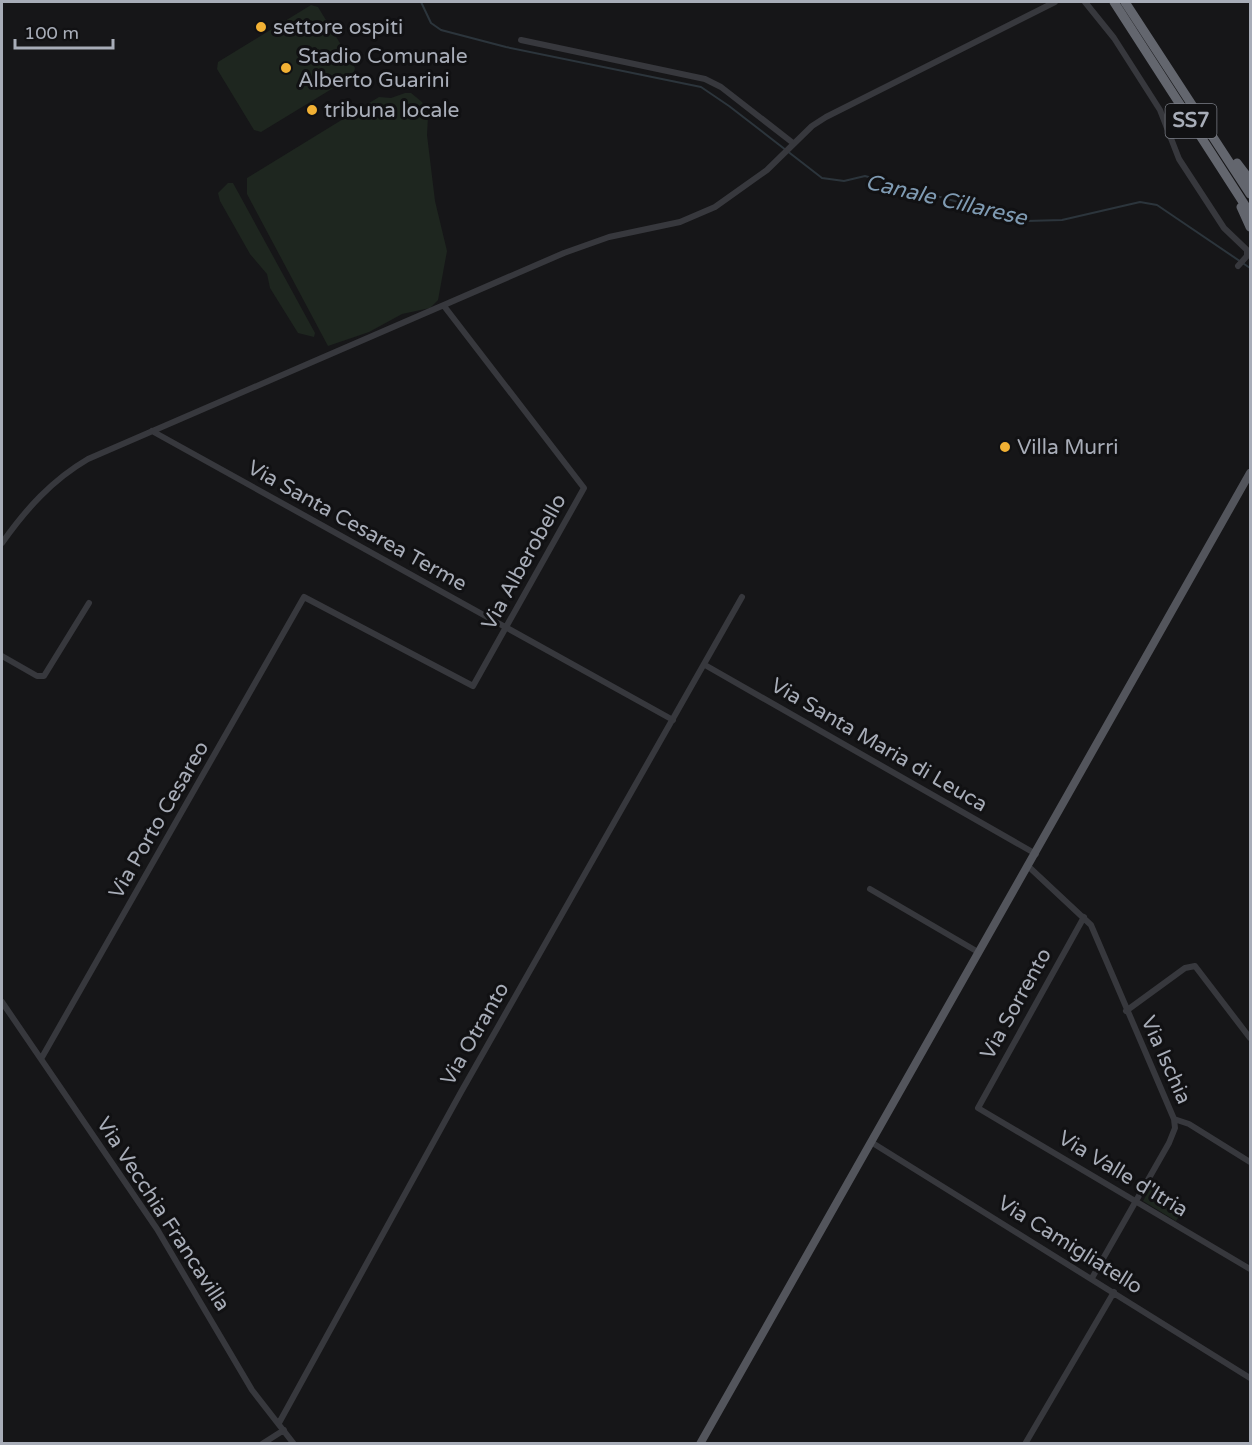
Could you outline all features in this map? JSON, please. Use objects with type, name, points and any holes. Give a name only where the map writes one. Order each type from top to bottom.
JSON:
[{"type":"highway","name":"SS7","points":[[1114,2],[1137,26],[1199,112],[1251,194]]},
{"type":"highway","name":"SS7","points":[[1125,2],[1195,127],[1251,213]]},
{"type":"highway","points":[[1199,112],[1251,180]]},
{"type":"highway","points":[[1195,127],[1251,227]]},
{"type":"main road","points":[[700,1443],[1251,473]]},
{"type":"street","points":[[2,543],[42,493],[68,470],[152,431],[588,244],[698,216],[738,193],[780,158],[793,143],[826,117],[1055,2]]},
{"type":"street","points":[[1085,2],[1114,38],[1160,110],[1179,159],[1224,228],[1247,250],[1247,256],[1238,266]]},
{"type":"street","points":[[521,40],[705,79],[721,87],[793,143]]},
{"type":"street","name":"Via Alberobello","points":[[304,597],[473,686],[584,488],[444,306]]},
{"type":"street","name":"Via Santa Cesarea Terme","points":[[152,431],[673,720]]},
{"type":"street","name":"Via Porto Cesareo","points":[[41,1059],[304,597]]},
{"type":"street","name":"Via Otranto","points":[[279,1423],[460,1092],[742,597]]},
{"type":"street","points":[[2,656],[37,676],[44,676],[89,603]]},
{"type":"street","name":"Via Santa Maria di Leuca","points":[[705,665],[1036,854]]},
{"type":"street","name":"Via Ischia","points":[[1029,867],[1084,917],[1103,952],[1126,1011],[1174,1119],[1175,1128],[1169,1143],[1092,1278]]},
{"type":"street","points":[[870,889],[978,952]]},
{"type":"street","name":"Via Sorrento","points":[[978,1108],[1084,917]]},
{"type":"street","points":[[1126,1011],[1185,968],[1195,966],[1251,1038]]},
{"type":"street","name":"Via Vecchia Francavilla","points":[[2,1002],[157,1229],[252,1390],[294,1443]]},
{"type":"street","name":"Via Valle d'Itria","points":[[978,1108],[1251,1269]]},
{"type":"street","points":[[1174,1119],[1189,1124],[1251,1162]]},
{"type":"street","name":"Via Camigliatello","points":[[871,1142],[1251,1378]]},
{"type":"street","points":[[1024,1443],[1114,1292]]},
{"type":"street","points":[[262,1443],[284,1430]]},
{"type":"shaded area","name":"Stadio Comunale Alberto Guarini","points":[[311,5],[318,7],[355,68],[353,76],[261,132],[254,130],[217,69],[218,62]]},
{"type":"shaded area","points":[[411,93],[422,102],[428,116],[427,135],[435,201],[447,251],[438,300],[430,308],[402,314],[369,332],[328,346],[247,194],[247,178],[379,97],[391,98]]},
{"type":"shaded area","points":[[228,183],[233,183],[315,333],[314,337],[298,333],[270,288],[267,274],[250,254],[220,201],[218,193]]},
{"type":"shaded area","points":[[1153,1184],[1186,1205],[1176,1221],[1143,1201]]},
{"type":"waterway","name":"Canale Cillarese","points":[[421,2],[431,23],[441,30],[506,47],[701,87],[822,178],[844,181],[865,176],[1026,221],[1062,220],[1140,202],[1157,205],[1250,268]]},
{"type":"place","name":"settore ospiti","points":[[261,27]]},
{"type":"place","name":"Stadio Comunale Alberto Guarini","points":[[286,68]]},
{"type":"place","name":"tribuna locale","points":[[312,110]]},
{"type":"place","name":"Villa Murri","points":[[1005,447]]}]
